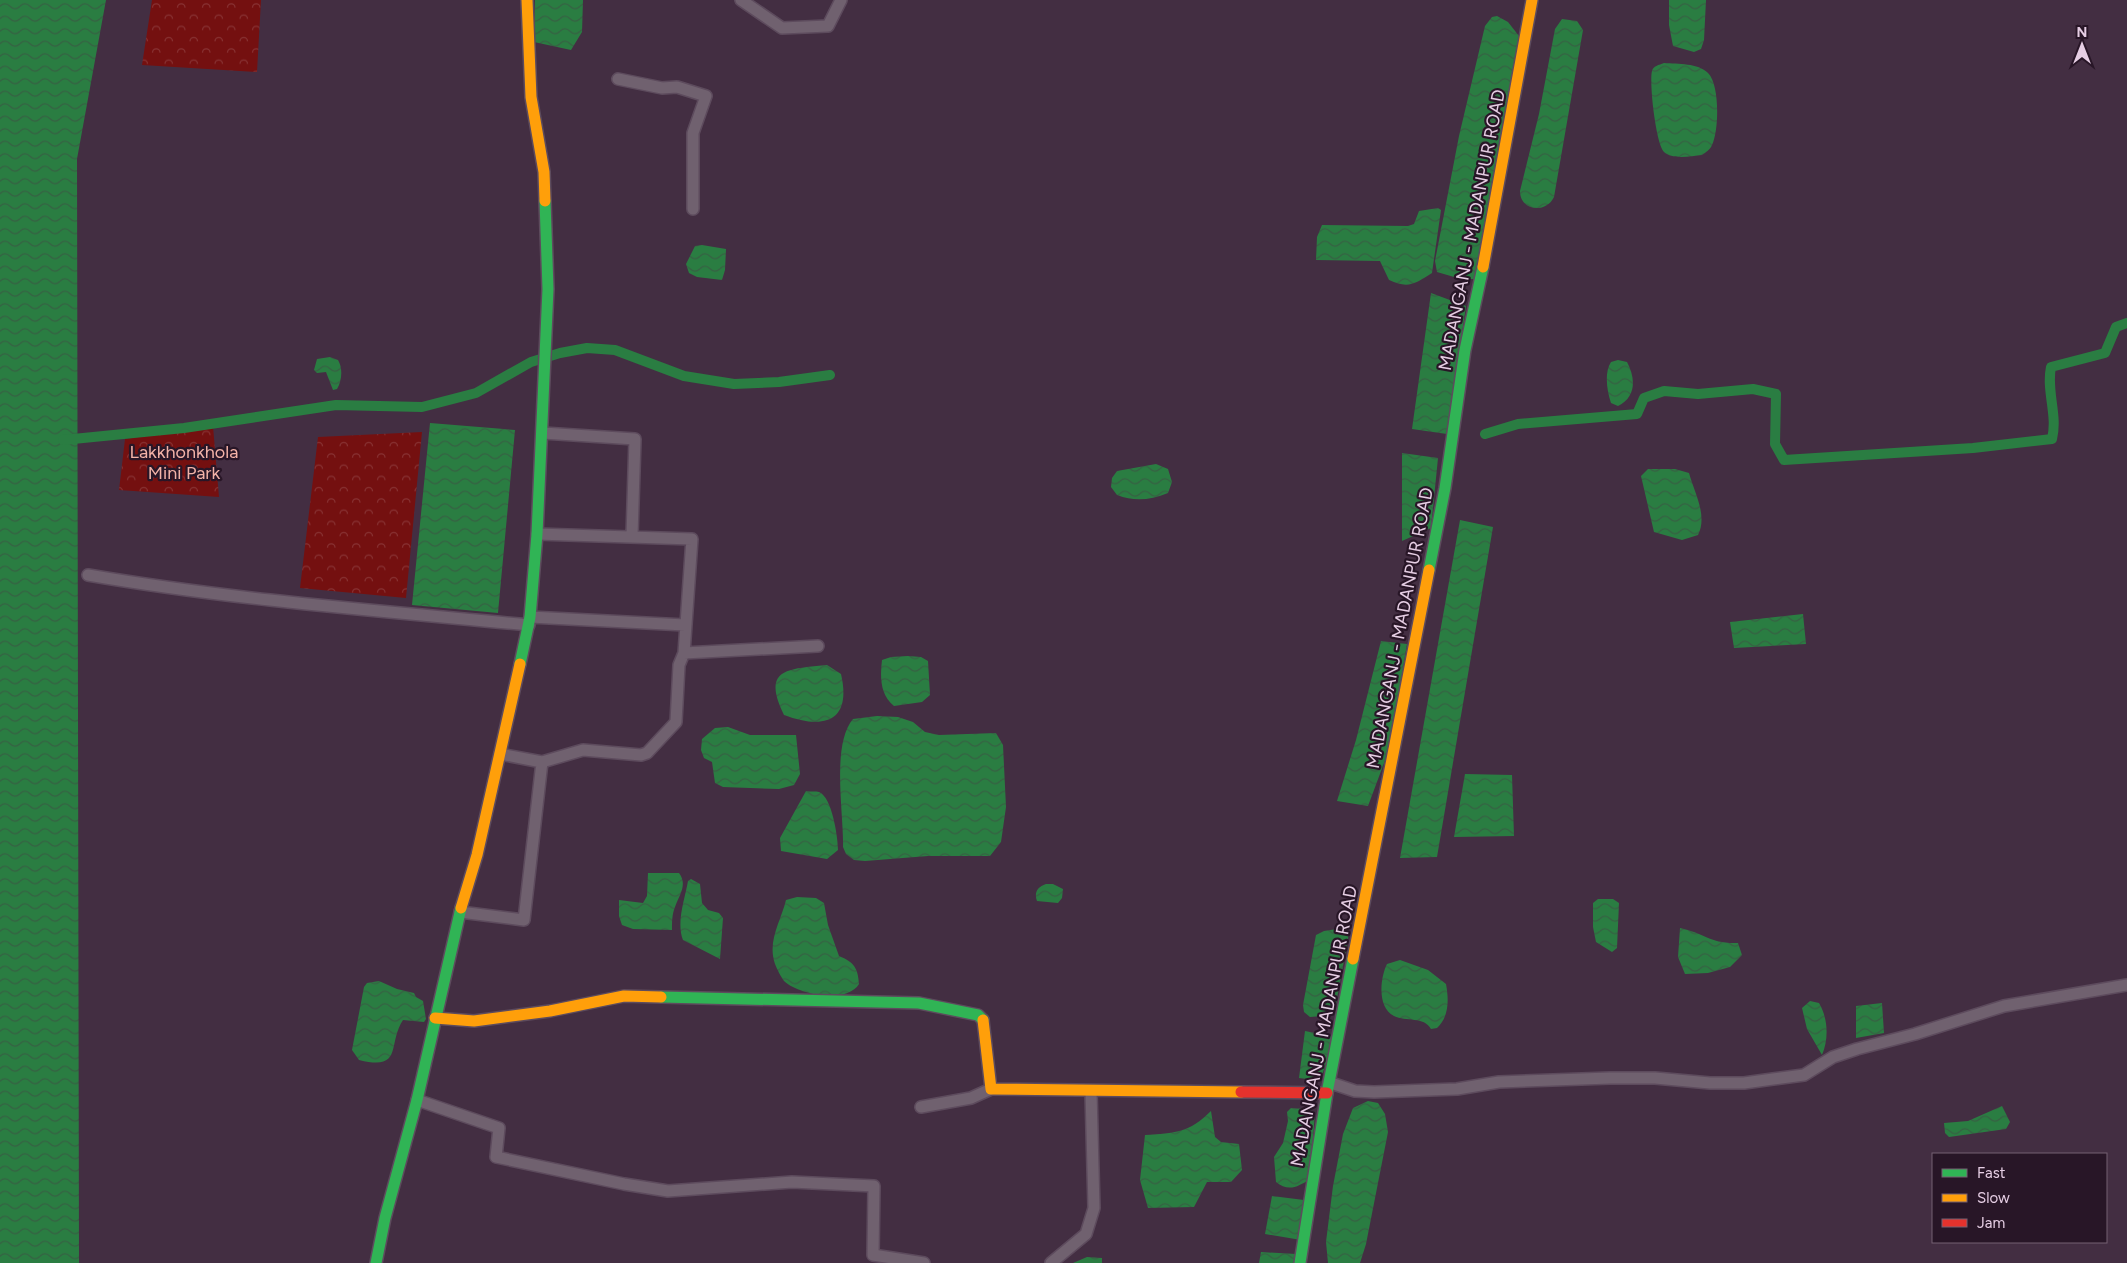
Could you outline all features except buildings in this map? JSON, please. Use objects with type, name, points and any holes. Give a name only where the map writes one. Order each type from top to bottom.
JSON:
[{"type":"street","points":[[376,1263],[385,1218],[417,1100],[460,912],[477,855],[530,621],[538,534],[544,373],[547,343],[547,233],[544,172],[531,97],[526,0]]},
{"type":"street","points":[[741,0],[782,28],[828,26],[841,0]]},
{"type":"street","name":"MADANGANJ - MADANPUR ROAD","points":[[1300,1263],[1329,1088],[1445,488],[1466,350],[1486,255],[1532,0]]},
{"type":"street","points":[[618,78],[662,88],[677,87],[706,96],[693,134],[693,209]]},
{"type":"street","points":[[543,433],[635,439],[632,536]]},
{"type":"street","points":[[500,754],[542,762],[582,750],[641,755],[650,751],[676,722],[679,665],[684,653],[692,539],[538,534]]},
{"type":"street","points":[[88,575],[129,583],[299,604],[530,621],[685,625]]},
{"type":"street","points":[[684,653],[818,646]]},
{"type":"street","points":[[460,912],[492,918],[524,920],[542,762]]},
{"type":"street","points":[[921,1106],[971,1098],[991,1089],[1091,1092],[1329,1088],[1374,1092],[1457,1089],[1499,1082],[1610,1078],[1655,1078],[1710,1083],[1754,1082],[1804,1075],[1833,1058],[1857,1049],[1915,1034],[2004,1006],[2127,985]]},
{"type":"street","points":[[435,1018],[474,1021],[550,1011],[624,996],[919,1003],[978,1015],[984,1022],[991,1089]]},
{"type":"street","points":[[1051,1263],[1086,1234],[1094,1208],[1091,1092]]},
{"type":"street","points":[[417,1100],[499,1128],[496,1157],[624,1184],[668,1191],[792,1182],[874,1186],[873,1255],[924,1263]]},
{"type":"green space","points":[[152,0],[261,0],[257,72],[142,65]]},
{"type":"green space","name":"Lakkhonkhola Mini Park","points":[[213,426],[219,497],[119,490],[125,439]]},
{"type":"green space","points":[[422,432],[406,598],[300,588],[318,437]]},
{"type":"water","points":[[0,0],[106,0],[77,159],[79,1263],[0,1263]]},
{"type":"water","points":[[535,0],[583,0],[582,32],[571,50],[534,42]]},
{"type":"water","points":[[1669,0],[1706,0],[1704,40],[1701,49],[1694,52],[1673,46],[1669,25]]},
{"type":"water","points":[[1497,16],[1508,22],[1519,36],[1477,279],[1461,279],[1437,272],[1435,261],[1459,136],[1485,26],[1492,17]]},
{"type":"water","points":[[1562,19],[1577,21],[1583,30],[1554,197],[1545,206],[1534,208],[1524,203],[1520,191],[1539,114],[1555,29]]},
{"type":"water","points":[[1664,63],[1699,67],[1708,73],[1712,79],[1715,87],[1717,108],[1716,129],[1711,147],[1702,155],[1672,156],[1664,152],[1661,147],[1654,113],[1651,78],[1654,68]]},
{"type":"water","points":[[1438,208],[1441,210],[1432,273],[1416,282],[1406,285],[1389,280],[1380,261],[1316,260],[1317,237],[1322,225],[1408,226],[1414,224],[1419,211]]},
{"type":"water","points":[[702,245],[726,249],[725,270],[722,280],[697,277],[689,273],[686,264],[695,246]]},
{"type":"water","points":[[1431,293],[1466,306],[1447,434],[1412,429]]},
{"type":"water","points":[[330,357],[338,360],[341,371],[339,386],[333,390],[326,372],[317,373],[314,370],[317,359]]},
{"type":"water","points":[[1618,360],[1627,362],[1632,375],[1633,387],[1628,398],[1618,406],[1611,403],[1607,388],[1607,371],[1611,362]]},
{"type":"water","points":[[430,423],[515,430],[498,613],[412,605]]},
{"type":"water","points":[[1402,453],[1438,458],[1431,528],[1402,541]]},
{"type":"water","points":[[1156,464],[1168,469],[1172,482],[1168,493],[1149,499],[1136,499],[1117,495],[1111,487],[1112,478],[1117,471]]},
{"type":"water","points":[[1648,469],[1675,469],[1689,473],[1701,512],[1702,520],[1698,535],[1682,540],[1654,532],[1641,476]]},
{"type":"water","points":[[1460,520],[1493,527],[1437,857],[1400,858]]},
{"type":"water","points":[[1803,614],[1806,644],[1734,648],[1730,622]]},
{"type":"water","points":[[1381,641],[1407,644],[1390,747],[1368,806],[1337,801],[1356,740]]},
{"type":"water","points":[[891,657],[921,657],[928,661],[930,695],[922,702],[894,706],[886,697],[882,685],[882,660]]},
{"type":"water","points":[[827,665],[841,674],[842,703],[838,712],[832,718],[811,722],[784,715],[776,688],[777,680],[782,674],[790,670]]},
{"type":"water","points":[[877,716],[898,717],[913,722],[925,732],[939,735],[996,733],[1003,745],[1006,807],[1001,842],[990,856],[928,856],[865,861],[854,860],[846,854],[843,847],[840,780],[842,745],[846,731],[853,719]]},
{"type":"water","points":[[728,727],[750,735],[796,735],[800,774],[794,785],[779,789],[723,787],[715,783],[712,762],[704,758],[701,750],[702,739],[715,728]]},
{"type":"water","points":[[1465,774],[1512,775],[1514,836],[1454,837]]},
{"type":"water","points":[[806,791],[819,792],[824,795],[831,809],[838,850],[827,859],[781,851],[780,838]]},
{"type":"water","points":[[648,873],[679,873],[682,877],[683,886],[673,912],[672,930],[633,929],[622,925],[619,916],[619,900],[643,903],[647,896]]},
{"type":"water","points":[[691,879],[700,884],[702,903],[708,910],[719,913],[723,918],[720,959],[683,940],[680,926],[681,918],[688,881]]},
{"type":"water","points":[[1046,884],[1053,884],[1063,889],[1062,898],[1058,903],[1037,901],[1037,891]]},
{"type":"water","points":[[797,897],[816,898],[824,903],[828,925],[839,956],[852,963],[858,974],[859,984],[853,990],[834,996],[823,995],[800,990],[784,981],[773,956],[774,939],[786,900]]},
{"type":"water","points":[[1598,899],[1613,899],[1619,903],[1617,948],[1612,952],[1596,942],[1593,927],[1593,903]]},
{"type":"water","points":[[1680,928],[1720,942],[1738,943],[1742,955],[1730,967],[1708,973],[1685,974],[1678,957]]},
{"type":"water","points":[[1346,929],[1349,933],[1334,1015],[1310,1017],[1304,1012],[1303,1005],[1316,935],[1324,931]]},
{"type":"water","points":[[1400,960],[1428,970],[1446,984],[1448,996],[1446,1013],[1437,1028],[1431,1029],[1424,1022],[1394,1016],[1385,1006],[1382,1000],[1382,984],[1385,970],[1387,964]]},
{"type":"water","points":[[379,981],[397,989],[414,993],[416,997],[423,1001],[426,1019],[424,1022],[403,1020],[398,1029],[392,1053],[388,1059],[383,1062],[359,1060],[352,1050],[364,987],[367,983]]},
{"type":"water","points":[[1810,1001],[1819,1003],[1826,1022],[1826,1042],[1822,1055],[1807,1029],[1802,1008]]},
{"type":"water","points":[[1882,1003],[1884,1033],[1856,1038],[1856,1006]]},
{"type":"water","points":[[1305,1031],[1335,1037],[1320,1081],[1299,1078]]},
{"type":"water","points":[[1368,1101],[1378,1103],[1385,1114],[1388,1132],[1366,1244],[1360,1263],[1328,1263],[1326,1242],[1333,1186],[1343,1134],[1353,1108]]},
{"type":"water","points":[[2002,1106],[2010,1122],[2006,1129],[1949,1137],[1945,1133],[1944,1123],[1968,1121]]},
{"type":"water","points":[[1291,1108],[1315,1112],[1310,1179],[1289,1188],[1276,1182],[1274,1157],[1283,1143],[1288,1121],[1287,1112]]},
{"type":"water","points":[[1211,1111],[1215,1137],[1221,1142],[1239,1144],[1242,1170],[1231,1182],[1207,1182],[1194,1207],[1148,1208],[1140,1180],[1145,1135],[1165,1134],[1188,1128],[1196,1124]]},
{"type":"water","points":[[1272,1196],[1304,1200],[1301,1240],[1265,1234]]},
{"type":"water","points":[[1261,1252],[1296,1254],[1294,1263],[1259,1263]]},
{"type":"water","points":[[1087,1257],[1102,1258],[1102,1263],[1073,1263]]},
{"type":"waterway","points":[[1485,434],[1518,424],[1637,414],[1644,398],[1664,391],[1698,394],[1753,389],[1776,394],[1775,444],[1784,460],[1973,448],[2052,439],[2054,421],[2050,385],[2051,367],[2105,353],[2116,327],[2127,323]]},
{"type":"waterway","points":[[63,440],[184,428],[336,405],[422,407],[476,393],[531,362],[560,353],[587,348],[615,350],[684,376],[734,384],[779,382],[830,375]]},
{"type":"traffic: fast","points":[[520,664],[530,617],[537,534],[548,289],[545,201]]},
{"type":"traffic: fast","points":[[1429,570],[1445,488],[1465,350],[1483,267]]},
{"type":"traffic: fast","points":[[376,1263],[385,1218],[417,1100],[461,908]]},
{"type":"traffic: fast","points":[[1300,1263],[1327,1093],[1353,959]]},
{"type":"traffic: fast","points":[[661,997],[919,1003],[978,1015],[983,1020]]},
{"type":"traffic: slow","points":[[527,0],[531,97],[544,172],[545,201]]},
{"type":"traffic: slow","points":[[1483,267],[1532,0]]},
{"type":"traffic: slow","points":[[1353,959],[1429,570]]},
{"type":"traffic: slow","points":[[461,908],[477,855],[520,664]]},
{"type":"traffic: slow","points":[[435,1018],[474,1021],[550,1011],[624,996],[661,997]]},
{"type":"traffic: slow","points":[[983,1020],[991,1089],[1241,1092]]},
{"type":"traffic: jam","points":[[1241,1092],[1327,1093]]}]
